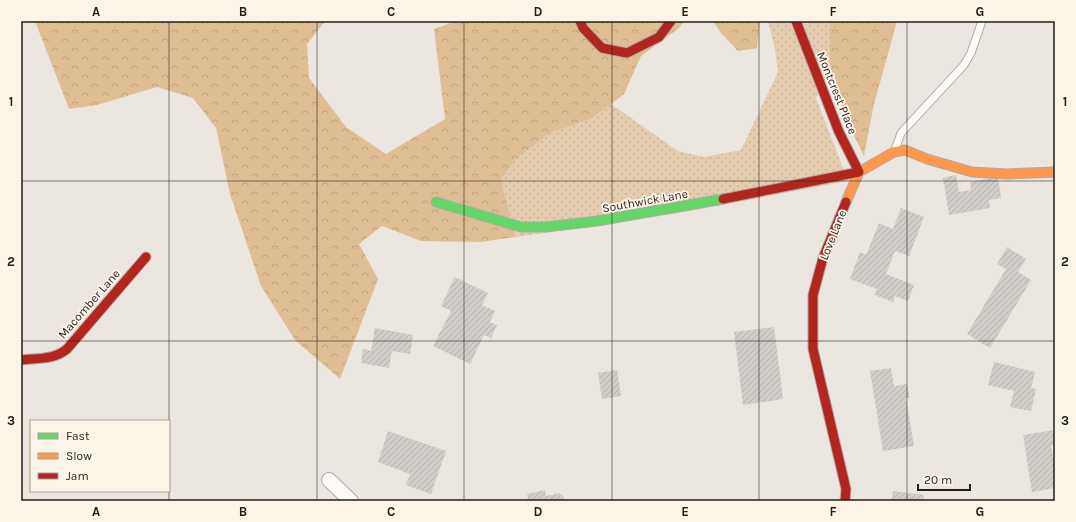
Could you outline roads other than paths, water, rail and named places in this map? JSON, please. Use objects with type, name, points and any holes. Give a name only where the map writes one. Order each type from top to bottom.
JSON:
[{"type":"street","points":[[580,21],[583,28],[602,48],[627,53],[659,38],[671,21]]},
{"type":"street","name":"Montcrest Place","points":[[796,21],[839,132],[859,172]]},
{"type":"street","points":[[859,172],[894,152],[905,150],[927,159],[972,172],[1007,174],[1055,172]]},
{"type":"street","name":"Southwick Lane","points":[[436,202],[521,227],[546,227],[597,221],[705,203],[859,172]]},
{"type":"street","name":"Love Lane","points":[[845,501],[846,489],[813,349],[813,295],[823,258],[859,172]]},
{"type":"street","name":"Macomber Lane","points":[[21,360],[52,357],[61,354],[67,349],[146,257]]},
{"type":"street","points":[[329,480],[351,501]]},
{"type":"lane","points":[[894,152],[901,133],[964,65],[971,53],[982,21]]}]
